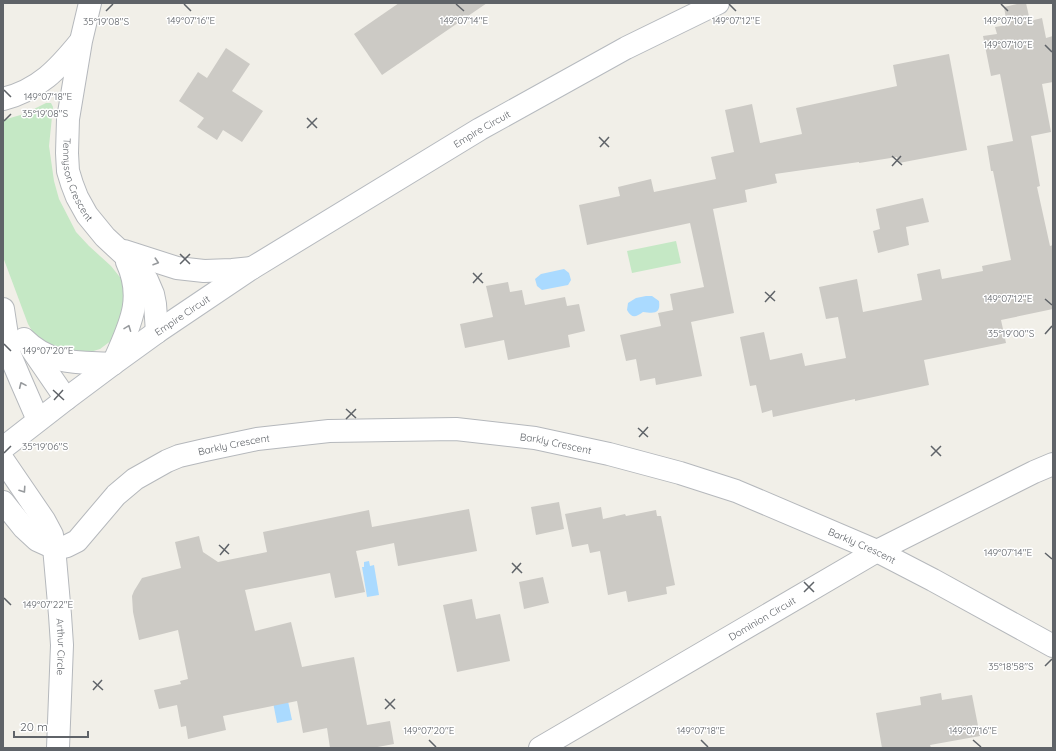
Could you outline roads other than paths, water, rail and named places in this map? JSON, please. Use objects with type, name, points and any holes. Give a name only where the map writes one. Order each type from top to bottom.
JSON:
[{"type":"street","name":"Tennyson Crescent","points":[[90,3],[81,41],[68,119],[68,171],[77,197],[87,215],[104,237],[119,249],[145,277],[155,304],[158,332]]},
{"type":"street","name":"Empire Circuit","points":[[3,448],[66,399],[158,332],[252,268],[480,129],[626,48],[718,3]]},
{"type":"street","points":[[3,99],[22,93],[44,80],[61,66],[81,41]]},
{"type":"street","name":"Tennyson Crescent","points":[[114,364],[133,316],[135,300],[132,277],[128,265],[119,249]]},
{"type":"street","name":"Empire Circuit","points":[[119,249],[177,268],[204,271],[252,268]]},
{"type":"street","points":[[3,310],[66,399]]},
{"type":"street","points":[[3,310],[10,355],[38,420]]},
{"type":"street","points":[[24,339],[34,348],[54,358],[77,362],[114,364]]},
{"type":"street","name":"Barkly Crescent","points":[[54,547],[59,548],[67,546],[77,541],[108,503],[125,487],[150,470],[179,456],[257,439],[329,431],[456,429],[536,438],[609,454],[680,473],[736,491],[877,552],[933,580],[1053,646]]},
{"type":"street","name":"Arthur Circle","points":[[3,460],[47,524],[52,535],[62,645],[58,748]]},
{"type":"street","name":"Dominion Circuit","points":[[540,748],[877,552],[1034,472],[1053,464]]},
{"type":"street","points":[[3,502],[31,536],[42,543],[54,547]]},
{"type":"water","points":[[564,269],[569,273],[571,280],[568,285],[542,290],[537,286],[535,279],[541,274]]},
{"type":"water","points":[[652,296],[659,301],[659,309],[653,313],[643,312],[632,316],[627,310],[628,303],[636,298]]},
{"type":"water","points":[[369,561],[370,566],[374,565],[379,595],[367,597],[362,567],[364,567],[364,562]]},
{"type":"water","points":[[282,673],[292,720],[277,723],[268,676]]}]
